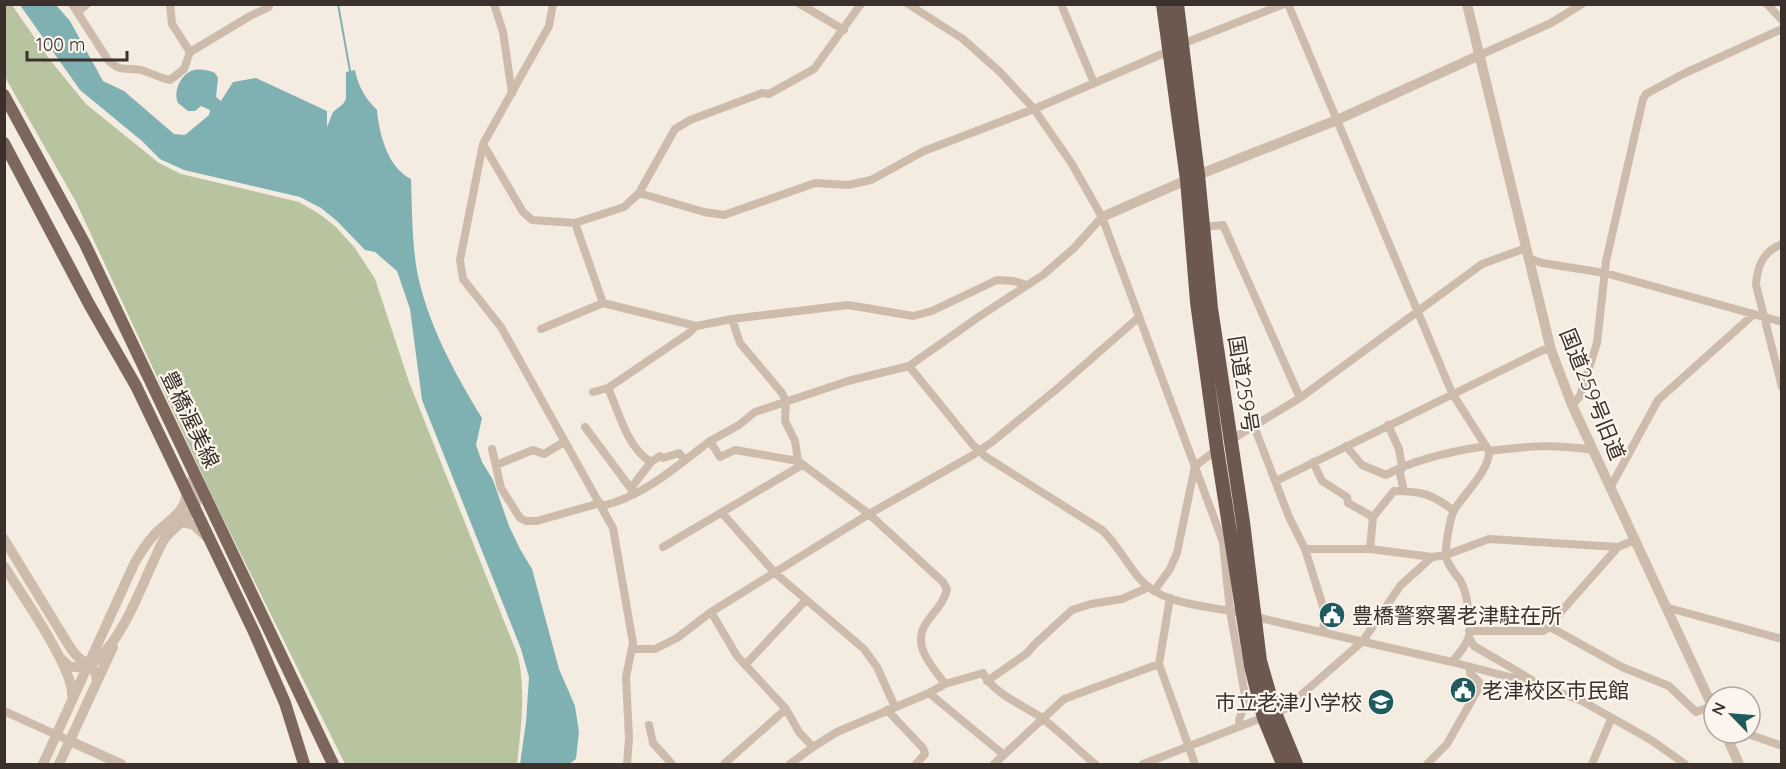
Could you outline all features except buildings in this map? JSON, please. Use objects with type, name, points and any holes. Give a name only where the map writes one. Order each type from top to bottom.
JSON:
[{"type":"highway","name":"国道259号","points":[[1165,5],[1182,44],[1192,178],[1197,302],[1217,449],[1251,666],[1283,765]]},
{"type":"highway","name":"国道259号","points":[[1165,5],[1169,51],[1203,227],[1211,308],[1269,716],[1296,765]]},
{"type":"main road","name":"豊橋渥美線","points":[[4,95],[85,244],[333,765]]},
{"type":"main road","name":"豊橋渥美線","points":[[4,143],[135,386],[211,541],[285,703],[304,765]]},
{"type":"street","points":[[72,4],[108,60],[115,67],[140,70],[170,80],[184,69],[190,52],[269,7],[269,4]]},
{"type":"street","points":[[78,12],[87,4]]},
{"type":"street","points":[[170,4],[172,24],[190,52]]},
{"type":"street","points":[[494,4],[503,32],[512,93]]},
{"type":"street","points":[[553,4],[549,26],[483,144],[460,260],[461,273],[463,279],[501,327],[613,528],[633,643],[626,677],[629,738],[627,765]]},
{"type":"street","points":[[800,4],[844,30]]},
{"type":"street","points":[[483,144],[523,212],[532,220],[575,223],[624,207],[639,193],[675,129],[690,120],[762,93],[769,94],[814,69],[861,4]]},
{"type":"street","points":[[908,4],[963,39],[1000,72],[1034,109],[1072,164],[1102,217],[1223,542],[1246,701],[1239,726]]},
{"type":"street","points":[[1061,4],[1094,83]]},
{"type":"street","points":[[1182,44],[1286,4],[1452,393],[1488,448],[1490,456],[1485,466],[1449,522],[1446,555],[1462,583],[1467,600],[1469,635],[1474,646],[1540,685]]},
{"type":"street","name":"国道259号旧道","points":[[1467,4],[1551,350],[1572,405],[1702,685]]},
{"type":"street","points":[[492,449],[501,488],[520,518],[526,521],[537,521],[620,502],[633,491],[685,460],[710,441],[739,425],[755,412],[848,381],[909,366],[1043,275],[1074,248],[1102,217],[1336,120],[1480,56],[1551,22],[1582,4]]},
{"type":"street","points":[[1767,4],[1782,20]]},
{"type":"street","points":[[1572,405],[1580,396],[1597,343],[1606,261],[1643,99],[1646,94],[1683,74],[1782,29]]},
{"type":"street","points":[[639,193],[704,212],[724,215],[815,183],[848,185],[871,180],[924,151],[1034,109],[1169,51]]},
{"type":"street","points":[[575,223],[603,303]]},
{"type":"street","points":[[1203,227],[1223,225],[1300,398]]},
{"type":"street","points":[[60,765],[121,628],[163,541],[171,530],[195,509],[198,497],[93,273],[85,244]]},
{"type":"street","points":[[1782,244],[1767,252],[1757,269],[1756,285],[1782,387]]},
{"type":"street","points":[[987,681],[1017,662],[1072,610],[1122,599],[1151,589],[1170,569],[1177,553],[1195,466],[1217,449],[1300,398],[1482,264],[1527,253],[1542,263],[1605,273],[1782,322]]},
{"type":"street","points":[[541,329],[603,303],[696,326],[732,319],[848,305],[913,316],[932,311],[997,280],[1014,281],[1027,285]]},
{"type":"street","points":[[1610,488],[1658,399],[1754,314]]},
{"type":"street","points":[[632,649],[655,649],[677,638],[711,612],[869,514],[979,451],[1058,388],[1139,317]]},
{"type":"street","points":[[732,319],[740,342],[786,401],[785,421],[795,441],[800,463]]},
{"type":"street","points":[[593,392],[608,388],[696,326]]},
{"type":"street","points":[[1276,481],[1452,393],[1543,350],[1551,350]]},
{"type":"street","points":[[909,366],[979,451],[1102,530],[1114,542],[1139,578],[1151,589],[1170,598],[1233,612]]},
{"type":"street","points":[[608,388],[632,442],[642,456],[651,462]]},
{"type":"street","points":[[1388,425],[1399,449],[1402,466],[1400,474],[1404,491]]},
{"type":"street","points":[[1254,426],[1305,549],[1324,613],[1323,632]]},
{"type":"street","points":[[585,427],[633,491]]},
{"type":"street","points":[[710,441],[720,457],[735,450],[800,463],[869,514],[944,582],[947,589],[945,599],[925,625],[922,632],[922,647],[925,657],[945,684]]},
{"type":"street","points":[[496,465],[533,450],[544,454],[564,442]]},
{"type":"street","points":[[1346,446],[1362,465],[1386,475],[1402,466],[1455,451],[1535,445],[1560,445],[1593,450]]},
{"type":"street","points":[[633,491],[651,462],[660,456],[663,458],[679,453],[685,460]]},
{"type":"street","points":[[1313,462],[1322,481],[1347,497],[1348,503],[1373,517]]},
{"type":"street","points":[[663,547],[722,513],[800,463]]},
{"type":"street","points":[[43,765],[141,553],[153,536],[184,505],[186,490]]},
{"type":"street","points":[[1370,549],[1373,517],[1394,491],[1422,491],[1454,511]]},
{"type":"street","points":[[166,524],[195,509],[206,509],[214,514]]},
{"type":"street","points":[[722,513],[775,573],[864,649],[877,667],[891,708],[923,748],[925,754],[916,765]]},
{"type":"street","points":[[181,522],[194,525],[211,541]]},
{"type":"street","points":[[4,538],[68,644],[77,656],[89,664],[96,673],[97,681]]},
{"type":"street","points":[[1305,549],[1370,549],[1432,557],[1446,555],[1489,539],[1618,547],[1635,540]]},
{"type":"street","points":[[1469,635],[1543,631],[1550,627],[1551,623],[1618,547]]},
{"type":"street","points":[[1143,765],[1269,716],[1296,701],[1363,641],[1400,586],[1432,557]]},
{"type":"street","points":[[4,566],[60,658],[72,683],[72,701]]},
{"type":"street","points":[[1170,598],[1159,664],[1195,765]]},
{"type":"street","points":[[745,665],[806,600]]},
{"type":"street","points":[[1665,607],[1782,639]]},
{"type":"street","points":[[711,612],[737,656],[786,709],[800,732],[813,747]]},
{"type":"street","points":[[1260,618],[1452,662],[1540,685],[1582,701],[1651,740],[1685,765]]},
{"type":"street","points":[[1550,627],[1622,667],[1669,686],[1696,712],[1702,711]]},
{"type":"street","points":[[60,658],[75,668],[89,664],[99,658],[121,628]]},
{"type":"street","points":[[1452,662],[1469,635]]},
{"type":"street","points":[[68,644],[76,651],[85,654],[96,647]]},
{"type":"street","points":[[994,765],[1064,699],[1159,664]]},
{"type":"street","points":[[1427,765],[1447,744],[1481,684],[1470,673],[1470,667]]},
{"type":"street","points":[[790,765],[837,732],[945,684],[983,673],[987,681],[1043,719],[1095,765]]},
{"type":"street","points":[[929,693],[1004,755]]},
{"type":"street","points":[[723,765],[786,709]]},
{"type":"street","points":[[4,711],[121,765]]},
{"type":"street","points":[[1592,765],[1611,719]]},
{"type":"street","points":[[649,725],[653,743],[672,765]]},
{"type":"street","points":[[1762,739],[1782,746]]},
{"type":"street","points":[[1730,745],[1739,765]]},
{"type":"green space","points":[[4,5],[12,5],[50,60],[86,104],[159,163],[181,174],[299,202],[335,226],[355,248],[375,279],[409,382],[518,656],[522,696],[517,764],[345,764],[215,502],[76,202],[5,77]]},
{"type":"water","points":[[20,5],[56,5],[70,21],[103,81],[124,91],[174,134],[185,135],[209,115],[210,110],[201,106],[195,111],[188,111],[178,103],[176,94],[179,85],[191,71],[203,70],[215,73],[218,78],[216,97],[221,101],[233,82],[256,78],[327,111],[327,127],[333,112],[346,99],[346,72],[355,70],[363,91],[377,110],[380,129],[391,159],[403,174],[411,179],[414,249],[422,290],[443,348],[482,418],[476,445],[482,462],[493,480],[509,526],[532,569],[559,669],[575,706],[579,732],[576,759],[569,764],[520,764],[529,677],[521,649],[422,400],[410,309],[397,271],[375,252],[365,250],[321,208],[300,197],[184,170],[160,159],[142,141],[80,90]]},
{"type":"waterway","points":[[338,4],[350,71]]},
{"type":"place","name":"豊橋警察署老津駐在所","points":[[1332,615]]},
{"type":"place","name":"老津校区市民館","points":[[1463,690]]},
{"type":"place","name":"市立老津小学校","points":[[1381,702]]}]
